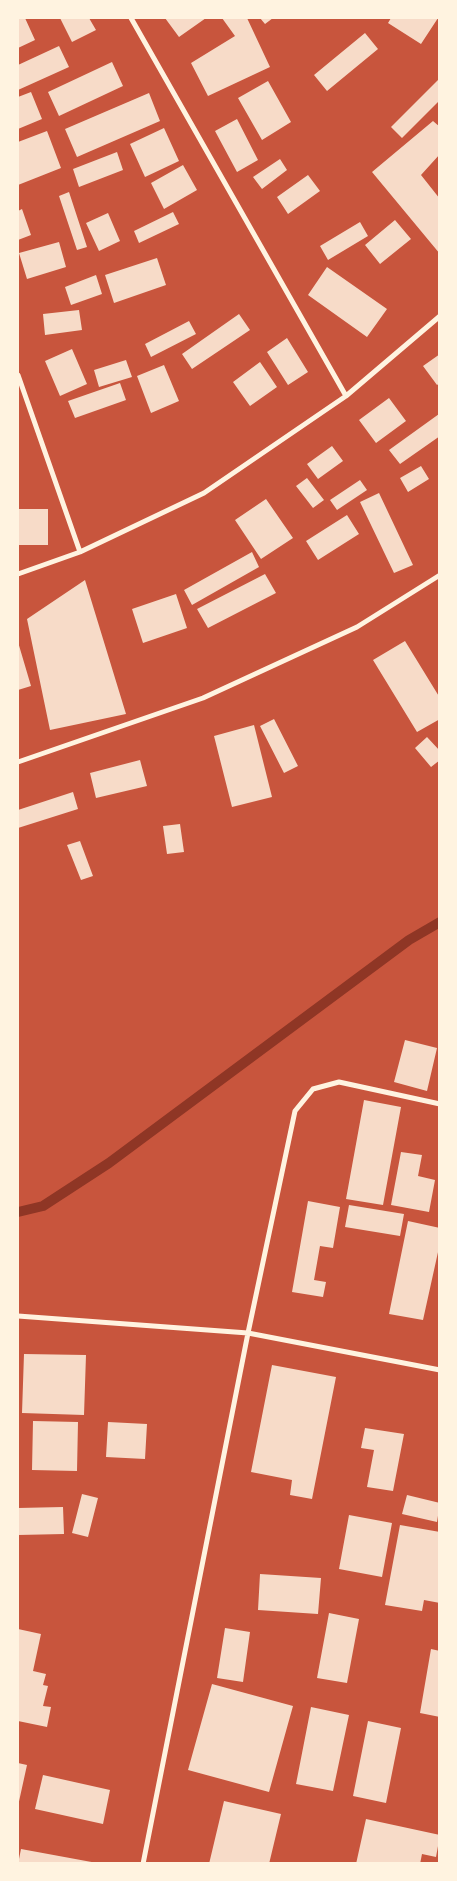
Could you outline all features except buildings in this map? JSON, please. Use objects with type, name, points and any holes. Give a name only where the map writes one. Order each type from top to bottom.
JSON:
[{"type":"street","points":[[131,18],[346,396]]},
{"type":"street","points":[[18,574],[80,552],[204,494],[346,396],[440,316]]},
{"type":"street","points":[[18,375],[80,552]]},
{"type":"street","points":[[18,762],[203,698],[357,627],[440,575]]},
{"type":"street","points":[[143,1864],[248,1333],[296,1111],[313,1089],[339,1082],[440,1104]]},
{"type":"street","points":[[18,1316],[248,1333],[440,1370]]},
{"type":"waterway","points":[[18,1212],[43,1206],[109,1163],[409,940],[440,922]]}]
